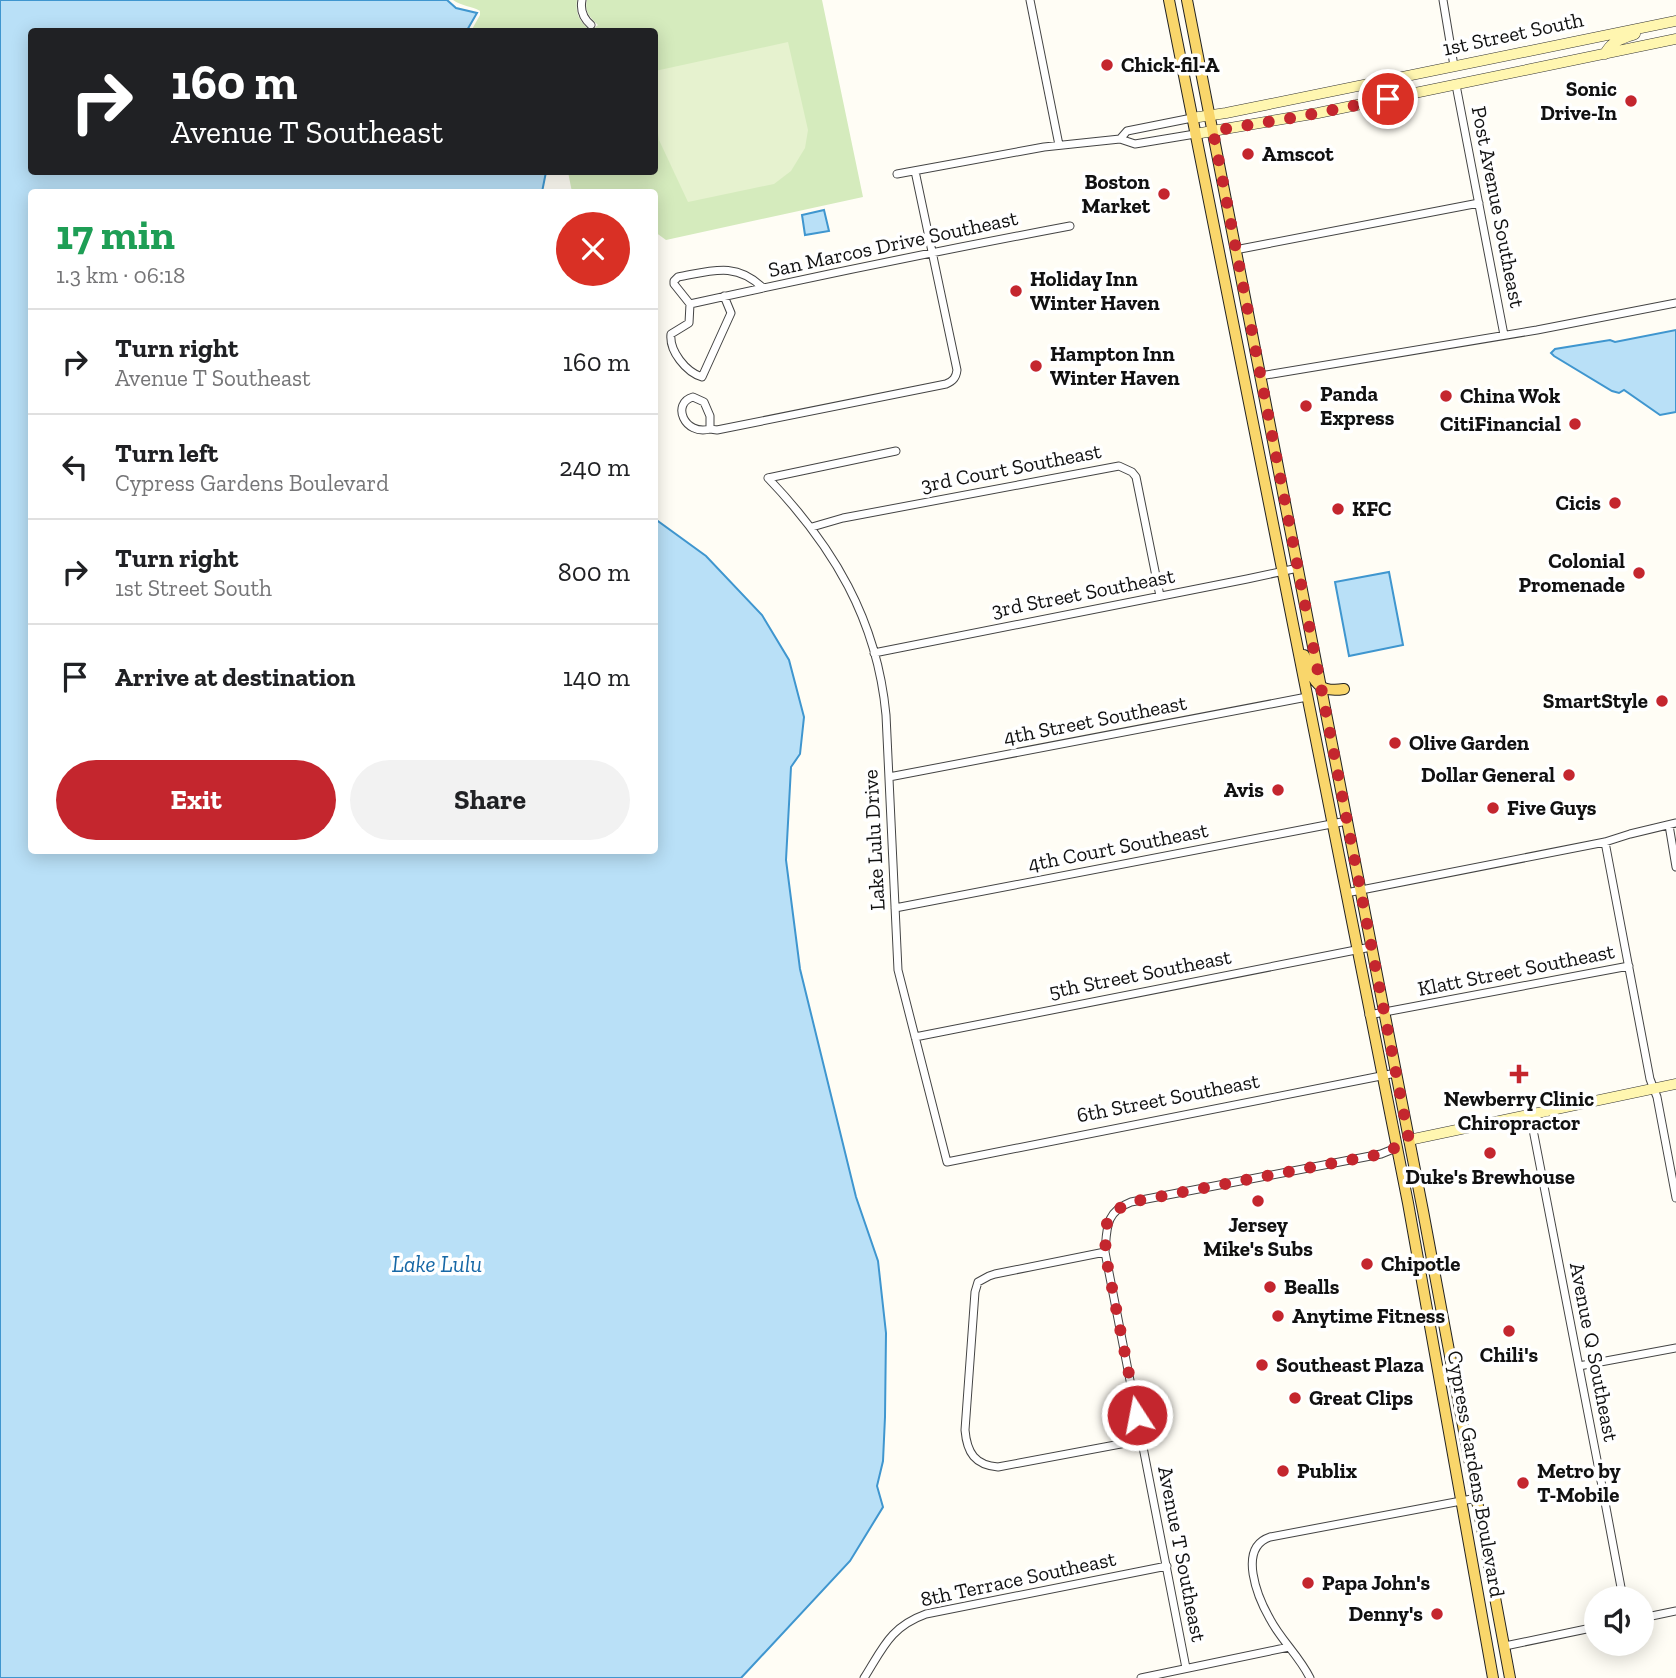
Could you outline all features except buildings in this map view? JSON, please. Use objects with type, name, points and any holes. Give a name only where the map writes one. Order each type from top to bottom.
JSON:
[{"type":"main road","name":"Cypress Gardens Boulevard","points":[[1169,0],[1412,1227],[1493,1678]]},
{"type":"main road","name":"Cypress Gardens Boulevard","points":[[1187,0],[1443,1315],[1510,1678]]},
{"type":"main road","name":"1st Street South","points":[[1192,118],[1676,21]]},
{"type":"main road","points":[[1605,54],[1613,43],[1648,27]]},
{"type":"main road","name":"1st Street South","points":[[1195,134],[1297,117],[1676,39]]},
{"type":"main road","points":[[1220,258],[1230,261],[1241,303],[1248,312]]},
{"type":"main road","points":[[1231,312],[1234,313],[1252,363],[1260,376]]},
{"type":"main road","points":[[1295,637],[1312,679],[1321,687],[1334,691],[1344,689]]},
{"type":"main road","points":[[1307,697],[1332,746]]},
{"type":"main road","points":[[1409,1140],[1676,1084]]},
{"type":"main road","points":[[1412,1227],[1422,1251],[1433,1301],[1443,1315]]},
{"type":"main road","points":[[1431,1335],[1437,1337],[1454,1377]]},
{"type":"main road","points":[[1480,1605],[1491,1612],[1500,1642],[1505,1646]]},
{"type":"street","points":[[582,0],[582,12],[591,25]]},
{"type":"street","points":[[1030,0],[1059,145]]},
{"type":"street","points":[[1443,0],[1454,65]]},
{"type":"street","name":"Post Avenue Southeast","points":[[1456,85],[1504,335]]},
{"type":"street","points":[[1120,139],[1127,131],[1192,118]]},
{"type":"street","points":[[897,174],[1059,145],[1120,139],[1135,144],[1195,134]]},
{"type":"street","points":[[710,429],[710,416],[704,402],[693,397],[687,398],[682,407],[685,421],[694,429],[717,430],[946,384],[956,377],[957,370],[933,253],[912,172]]},
{"type":"street","points":[[1236,250],[1479,203]]},
{"type":"street","name":"San Marcos Drive Southeast","points":[[690,304],[1070,226]]},
{"type":"street","points":[[724,296],[730,313],[702,377],[683,364],[670,342],[671,334],[689,323],[690,304],[674,281],[678,277],[727,269],[754,279],[762,288]]},
{"type":"street","points":[[1260,376],[1676,303]]},
{"type":"street","name":"Lake Lulu Drive","points":[[896,451],[768,478],[812,527],[832,556],[866,624],[874,653],[883,690],[898,970],[947,1162]]},
{"type":"street","name":"3rd Court Southeast","points":[[812,527],[843,518],[1119,466],[1136,477],[1160,596]]},
{"type":"street","name":"3rd Street Southeast","points":[[874,653],[1298,568]]},
{"type":"street","name":"4th Street Southeast","points":[[888,777],[1307,697]]},
{"type":"street","name":"4th Court Southeast","points":[[895,908],[1347,821]]},
{"type":"street","points":[[1346,894],[1605,842],[1672,824],[1676,867]]},
{"type":"street","points":[[1605,842],[1650,1079],[1657,1097],[1676,1198]]},
{"type":"street","name":"5th Street Southeast","points":[[915,1037],[1371,947]]},
{"type":"street","name":"Klatt Street Southeast","points":[[1369,1015],[1629,966]]},
{"type":"street","name":"6th Street Southeast","points":[[947,1162],[1396,1073]]},
{"type":"street","name":"Avenue Q Southeast","points":[[1530,1114],[1621,1586]]},
{"type":"street","name":"Avenue T Southeast","points":[[1186,1668],[1105,1252],[1107,1223],[1112,1214],[1124,1205],[1381,1154],[1409,1140]]},
{"type":"street","points":[[1105,1252],[995,1274],[978,1282],[972,1327],[966,1444],[978,1461],[984,1465],[998,1467],[1142,1440]]},
{"type":"street","points":[[1579,1366],[1676,1348]]},
{"type":"street","points":[[1310,1678],[1270,1619],[1256,1585],[1253,1551],[1263,1539],[1477,1498]]},
{"type":"street","name":"8th Terrace Southeast","points":[[864,1678],[893,1633],[919,1616],[1167,1566]]},
{"type":"street","points":[[1654,1616],[1676,1611]]},
{"type":"street","points":[[1505,1646],[1584,1630]]},
{"type":"street","points":[[1141,1678],[1289,1647]]},
{"type":"green space","points":[[453,0],[577,0],[579,17],[588,28],[473,28],[480,11]]},
{"type":"green space","points":[[587,0],[822,0],[863,197],[666,240],[658,234],[658,189],[571,189],[569,175],[658,175],[658,28],[594,28],[598,25],[588,14]]},
{"type":"green space","points":[[788,42],[808,130],[805,148],[791,171],[774,184],[688,202],[659,140],[658,70]]},
{"type":"water","name":"Lake Lulu","points":[[0,0],[447,0],[456,8],[477,13],[468,28],[28,28],[28,175],[545,175],[543,189],[28,189],[28,854],[658,854],[658,521],[706,556],[762,615],[789,660],[804,717],[800,754],[791,767],[786,860],[800,969],[856,1197],[878,1261],[886,1333],[883,1461],[877,1486],[883,1507],[850,1561],[741,1678],[0,1678]]},
{"type":"water","points":[[824,210],[829,231],[805,235],[802,215]]},
{"type":"water","points":[[1676,330],[1676,412],[1660,415],[1624,390],[1619,393],[1612,391],[1551,353],[1555,349],[1610,340],[1615,342]]},
{"type":"water","points":[[1389,572],[1403,645],[1349,656],[1335,582]]},
{"type":"place","name":"Chick-fil-A","points":[[1107,65]]},
{"type":"place","name":"Sonic Drive-In","points":[[1631,101]]},
{"type":"place","name":"Amscot","points":[[1248,154]]},
{"type":"place","name":"Boston Market","points":[[1164,194]]},
{"type":"place","name":"Holiday Inn Winter Haven","points":[[1016,291]]},
{"type":"place","name":"Hampton Inn Winter Haven","points":[[1036,366]]},
{"type":"place","name":"China Wok","points":[[1446,396]]},
{"type":"place","name":"Panda Express","points":[[1306,406]]},
{"type":"place","name":"CitiFinancial","points":[[1575,424]]},
{"type":"place","name":"Cicis","points":[[1615,503]]},
{"type":"place","name":"KFC","points":[[1338,509]]},
{"type":"place","name":"Colonial Promenade","points":[[1639,573]]},
{"type":"place","name":"SmartStyle","points":[[1662,701]]},
{"type":"place","name":"Olive Garden","points":[[1395,743]]},
{"type":"place","name":"Dollar General","points":[[1569,775]]},
{"type":"place","name":"Avis","points":[[1278,790]]},
{"type":"place","name":"Five Guys","points":[[1493,808]]},
{"type":"place","name":"Newberry Clinic Chiropractor","points":[[1519,1074]]},
{"type":"place","name":"Duke's Brewhouse","points":[[1490,1153]]},
{"type":"place","name":"Jersey Mike's Subs","points":[[1258,1201]]},
{"type":"place","name":"Chipotle","points":[[1367,1264]]},
{"type":"place","name":"Bealls","points":[[1270,1287]]},
{"type":"place","name":"Anytime Fitness","points":[[1278,1316]]},
{"type":"place","name":"Chili's","points":[[1509,1331]]},
{"type":"place","name":"Southeast Plaza","points":[[1262,1365]]},
{"type":"place","name":"Great Clips","points":[[1295,1398]]},
{"type":"place","name":"Publix","points":[[1283,1471]]},
{"type":"place","name":"Metro by T-Mobile","points":[[1523,1483]]},
{"type":"place","name":"Papa John's","points":[[1308,1583]]},
{"type":"place","name":"Denny's","points":[[1437,1614]]},
{"type":"route","points":[[1137,1415],[1105,1252],[1107,1223],[1112,1214],[1131,1202],[1381,1154],[1409,1140],[1213,131],[1388,99]]}]
